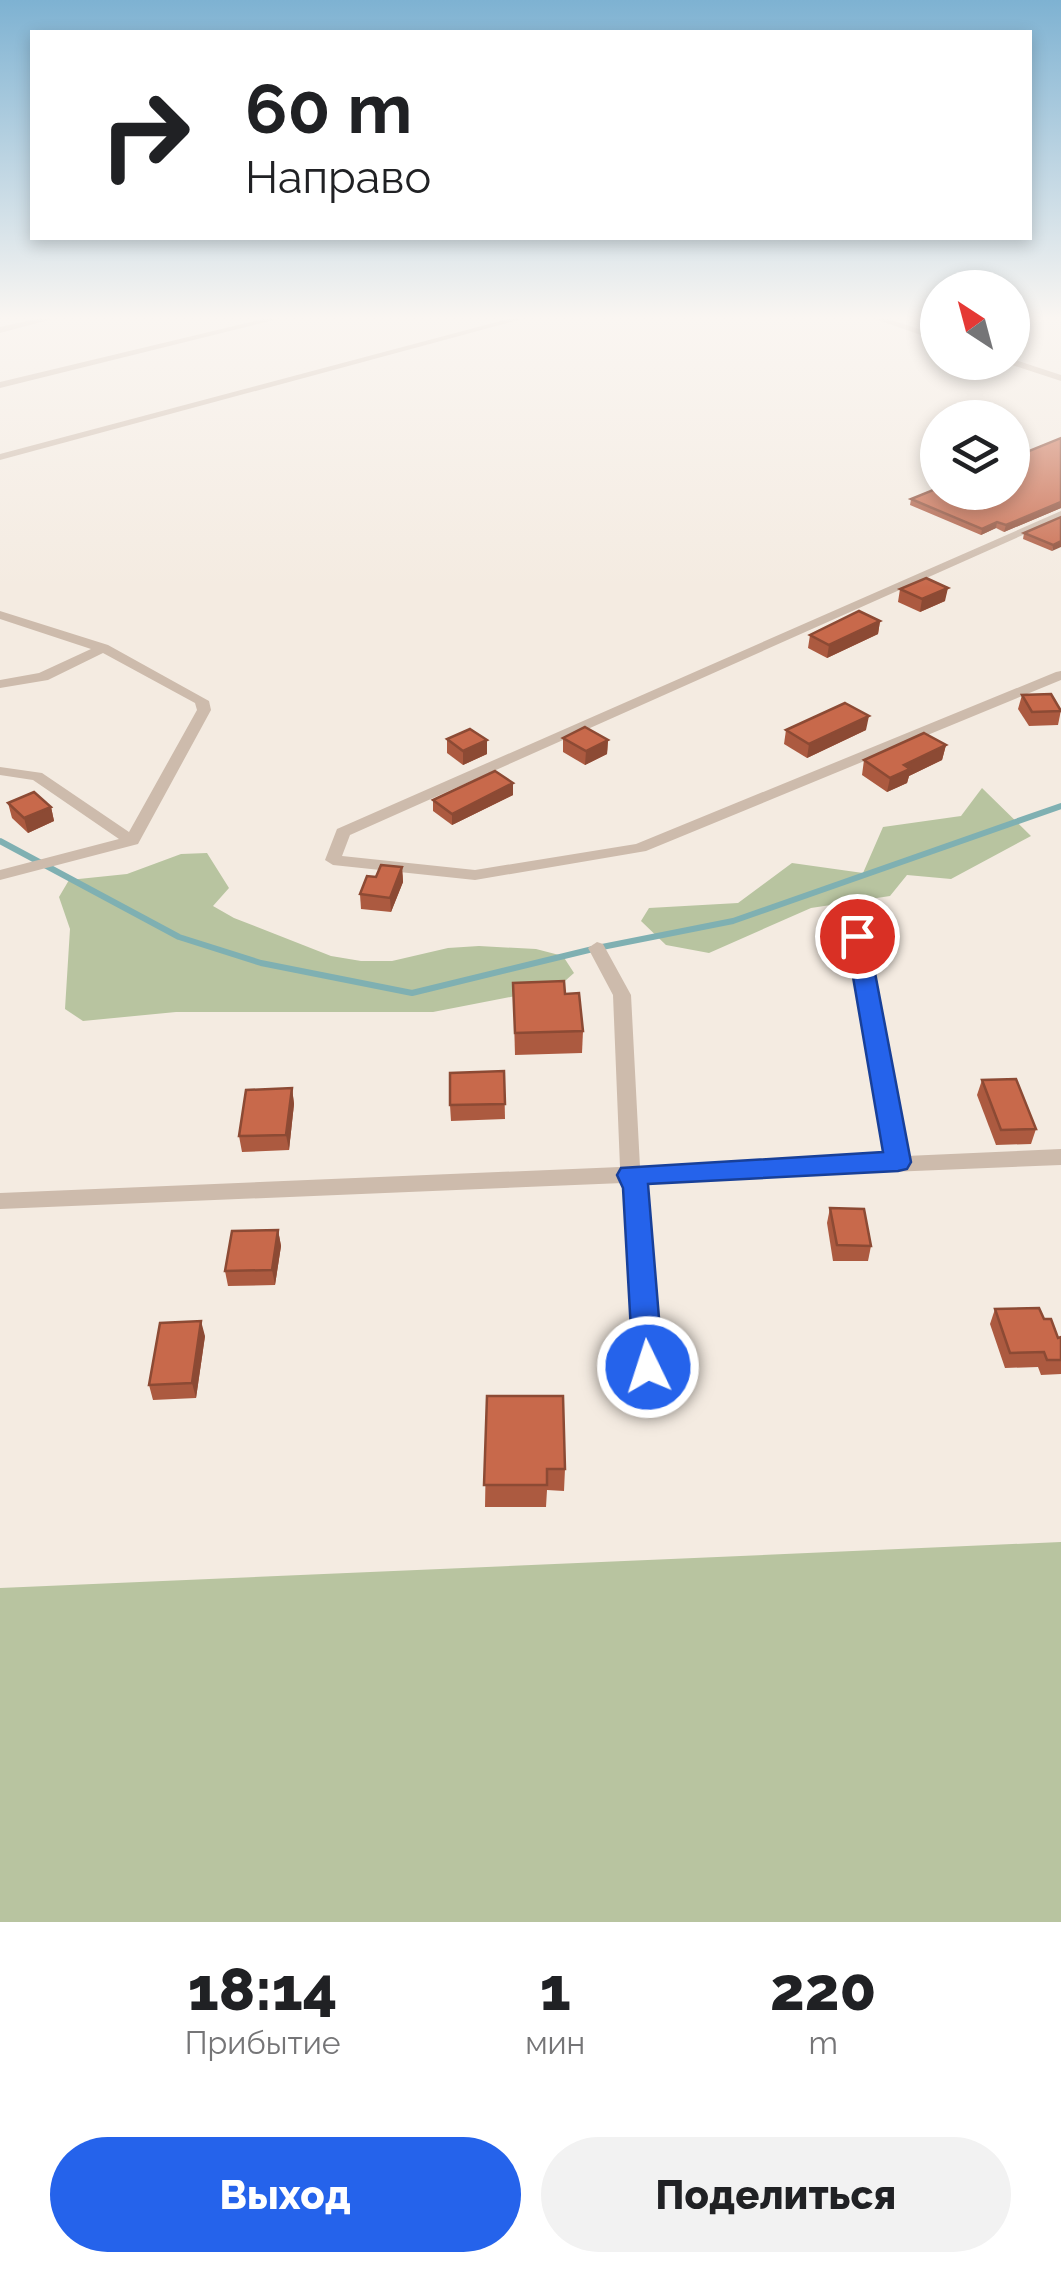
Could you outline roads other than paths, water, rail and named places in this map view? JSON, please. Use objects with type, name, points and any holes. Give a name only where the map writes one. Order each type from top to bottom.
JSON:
[{"type":"street","points":[[0,456],[179,409]]},
{"type":"street","points":[[1061,514],[343,832],[333,860],[475,874],[640,848],[1061,675]]},
{"type":"street","points":[[0,615],[104,648],[190,692],[202,701],[204,710],[132,841],[0,876]]},
{"type":"street","points":[[0,684],[42,677],[104,648]]},
{"type":"street","points":[[1040,684],[1061,685]]},
{"type":"street","points":[[0,771],[36,776],[132,841]]},
{"type":"street","points":[[857,936],[898,1162]]},
{"type":"street","points":[[597,948],[622,995],[630,1175],[636,1188],[648,1367]]},
{"type":"street","points":[[0,1201],[1061,1157]]},
{"type":"waterway","points":[[0,841],[179,937],[261,963],[412,993],[597,948],[733,921],[1061,806]]}]
